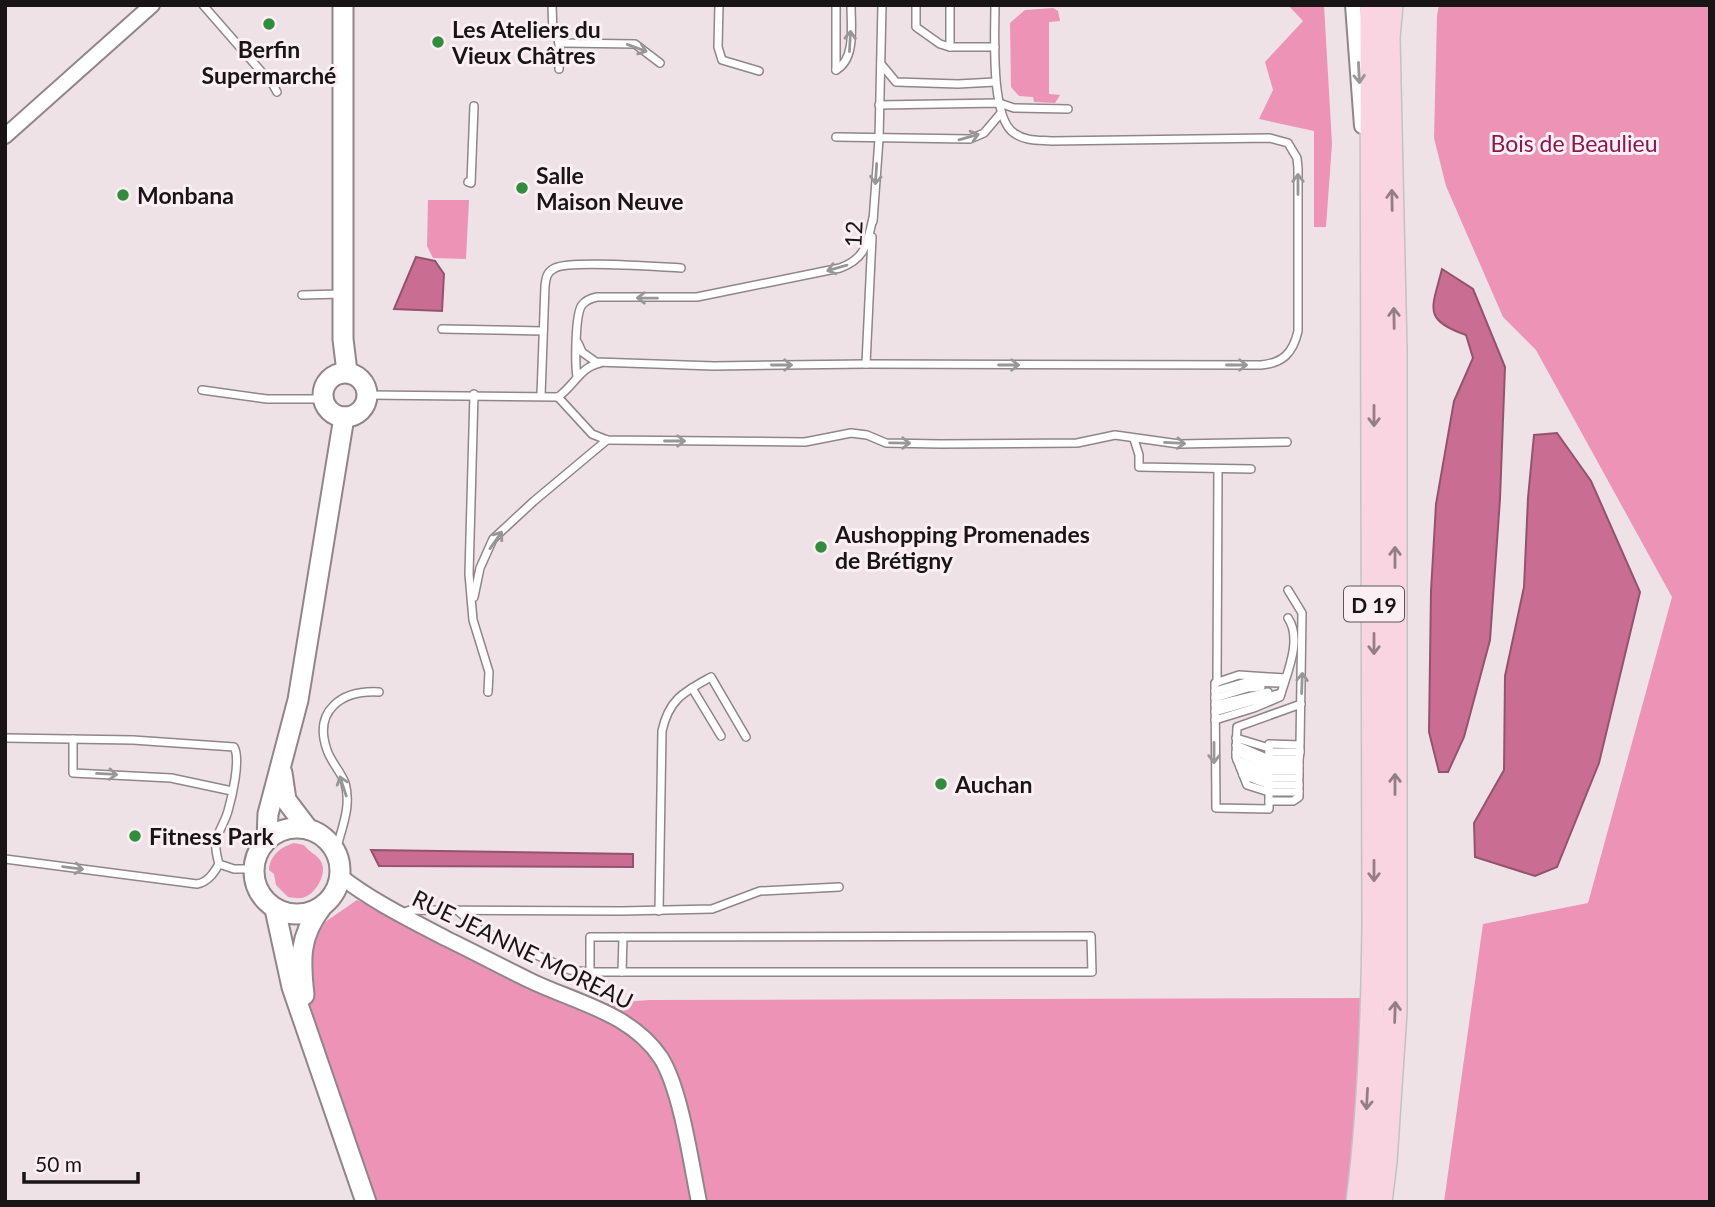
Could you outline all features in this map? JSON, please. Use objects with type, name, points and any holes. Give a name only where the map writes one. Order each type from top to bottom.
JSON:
[{"type":"main road","name":"D 19","points":[[1357,1202],[1364,1153],[1373,985],[1372,5]]},
{"type":"main road","name":"D 19","points":[[1380,1202],[1395,1012],[1395,351],[1388,37],[1391,5]]},
{"type":"street","points":[[5,136],[152,5]]},
{"type":"street","points":[[343,5],[343,339],[347,372]]},
{"type":"street","points":[[1353,5],[1358,50],[1374,386]]},
{"type":"street","points":[[347,372],[362,380],[368,395],[361,412],[344,418],[330,412],[323,399],[329,380],[337,374],[347,372]]},
{"type":"street","points":[[267,839],[268,814],[298,700],[344,418]]},
{"type":"street","points":[[281,768],[286,800],[308,829]]},
{"type":"street","points":[[306,1027],[303,942],[308,924],[331,899],[340,876],[340,863],[336,851],[319,834],[308,829],[286,829],[267,839],[259,850],[254,869],[257,889],[264,901],[287,914],[299,915],[322,907]]},
{"type":"street","name":"RUE JEANNE MOREAU","points":[[340,876],[399,914],[534,983],[571,996],[625,1022],[648,1041],[671,1080],[699,1202]]},
{"type":"street","points":[[275,909],[292,987],[366,1202]]},
{"type":"lane","points":[[203,5],[277,92]]},
{"type":"lane","points":[[552,5],[553,34],[564,43],[635,44],[660,63]]},
{"type":"lane","points":[[719,5],[718,47],[722,60],[759,71]]},
{"type":"lane","points":[[836,5],[836,70],[844,65],[848,57],[850,5]]},
{"type":"lane","name":"12","points":[[866,364],[879,139],[882,5]]},
{"type":"lane","points":[[916,5],[916,27],[940,44],[950,47],[995,47]]},
{"type":"lane","points":[[950,5],[950,47]]},
{"type":"lane","points":[[578,343],[587,357],[596,362],[714,366],[1261,365],[1272,364],[1287,356],[1298,331],[1298,168],[1297,158],[1288,143],[1270,138],[1087,142],[1029,140],[1013,133],[1001,113],[995,82],[995,5]]},
{"type":"lane","points":[[558,39],[561,51],[559,69]]},
{"type":"lane","points":[[881,63],[896,82],[958,85],[995,82]]},
{"type":"lane","points":[[879,105],[999,103],[1014,108],[1068,108]]},
{"type":"lane","points":[[468,182],[471,183],[474,106]]},
{"type":"lane","points":[[836,137],[971,139],[984,132],[1001,113]]},
{"type":"lane","points":[[577,377],[577,318],[582,304],[588,299],[697,297],[841,268],[856,261],[866,248],[873,218]]},
{"type":"lane","points":[[541,395],[545,285],[547,275],[553,269],[571,265],[681,268]]},
{"type":"lane","points":[[302,295],[343,294]]},
{"type":"lane","points":[[442,329],[493,334],[543,331]]},
{"type":"lane","points":[[558,397],[568,390],[586,368],[606,362]]},
{"type":"lane","points":[[202,390],[267,399],[323,399]]},
{"type":"lane","points":[[474,394],[472,537],[468,548],[473,621],[489,672],[488,692]]},
{"type":"lane","points":[[368,395],[474,394],[558,397],[592,434],[607,440],[805,442],[851,433],[867,435],[886,443],[1077,443],[1115,435],[1179,444],[1287,442]]},
{"type":"lane","points":[[1134,439],[1139,455],[1139,467],[1251,469]]},
{"type":"lane","points":[[473,603],[480,568],[493,539],[607,440]]},
{"type":"lane","points":[[1217,468],[1216,808],[1269,773],[1299,768]]},
{"type":"lane","points":[[1238,756],[1269,773],[1293,801],[1299,797],[1302,613],[1287,590]]},
{"type":"lane","points":[[1283,686],[1293,660],[1292,625],[1288,618]]},
{"type":"lane","points":[[1215,702],[1239,675],[1283,686]]},
{"type":"lane","points":[[659,911],[662,731],[666,714],[673,703],[712,677],[746,737]]},
{"type":"lane","points":[[1215,702],[1248,688],[1283,686]]},
{"type":"lane","points":[[1215,702],[1283,686]]},
{"type":"lane","points":[[692,688],[720,736]]},
{"type":"lane","points":[[336,851],[344,824],[346,797],[344,781],[326,749],[323,734],[326,719],[332,704],[348,695],[366,691],[379,692]]},
{"type":"lane","points":[[1299,768],[1269,773],[1247,785],[1238,756],[1237,727],[1301,704]]},
{"type":"lane","points":[[5,738],[132,740],[234,747],[237,753],[228,811],[216,841],[219,864],[204,883],[5,859]]},
{"type":"lane","points":[[73,739],[73,773],[171,778],[232,791]]},
{"type":"lane","points":[[1238,756],[1269,773],[1299,768]]},
{"type":"lane","points":[[1238,756],[1269,773],[1299,768]]},
{"type":"lane","points":[[219,864],[234,869],[254,869]]},
{"type":"lane","points":[[399,914],[410,910],[712,909],[760,891],[839,887]]},
{"type":"lane","points":[[457,910],[480,930],[570,970],[590,972],[1092,972],[1091,936],[590,937],[590,972]]},
{"type":"lane","points":[[622,937],[622,972]]},
{"type":"green space","points":[[1288,5],[1324,5],[1332,144],[1326,227],[1314,227],[1314,131],[1259,119],[1273,90],[1265,62],[1303,21]]},
{"type":"green space","name":"Bois de Beaulieu","points":[[1439,5],[1710,5],[1710,1202],[1444,1202],[1483,924],[1588,903],[1672,597],[1536,350],[1503,317],[1446,186],[1434,138]]},
{"type":"green space","points":[[1053,8],[1058,11],[1060,21],[1049,22],[1049,94],[1060,95],[1055,103],[1034,102],[1033,97],[1019,96],[1011,87],[1010,23],[1025,10]]},
{"type":"green space","points":[[428,200],[469,200],[466,259],[433,258],[427,246]]},
{"type":"green space","points":[[294,843],[304,845],[318,858],[323,870],[317,887],[301,898],[288,897],[276,885],[274,874],[269,870],[277,852]]},
{"type":"green space","points":[[357,900],[413,925],[570,1006],[649,1000],[1367,998],[1352,1202],[369,1202],[310,1027],[305,984],[309,933]]},
{"type":"shaded area","points":[[416,257],[435,261],[444,274],[442,311],[394,309]]},
{"type":"shaded area","points":[[1442,269],[1473,289],[1505,367],[1500,499],[1490,640],[1464,737],[1448,772],[1439,772],[1429,732],[1431,591],[1436,504],[1454,401],[1473,358],[1466,335],[1442,324],[1436,318],[1435,294]]},
{"type":"shaded area","points":[[1557,433],[1591,481],[1640,592],[1599,763],[1557,867],[1535,876],[1475,857],[1474,823],[1504,770],[1505,676],[1524,587],[1534,435]]},
{"type":"shaded area","points":[[371,850],[633,854],[633,867],[379,866]]},
{"type":"place","name":"Berfin Supermarché","points":[[269,24]]},
{"type":"place","name":"Les Ateliers du Vieux Châtres","points":[[438,42]]},
{"type":"place","name":"Salle Maison Neuve","points":[[522,188]]},
{"type":"place","name":"Monbana","points":[[123,195]]},
{"type":"place","name":"Aushopping Promenades de Brétigny","points":[[821,547]]},
{"type":"place","name":"Auchan","points":[[941,784]]},
{"type":"place","name":"Fitness Park","points":[[135,836]]}]
